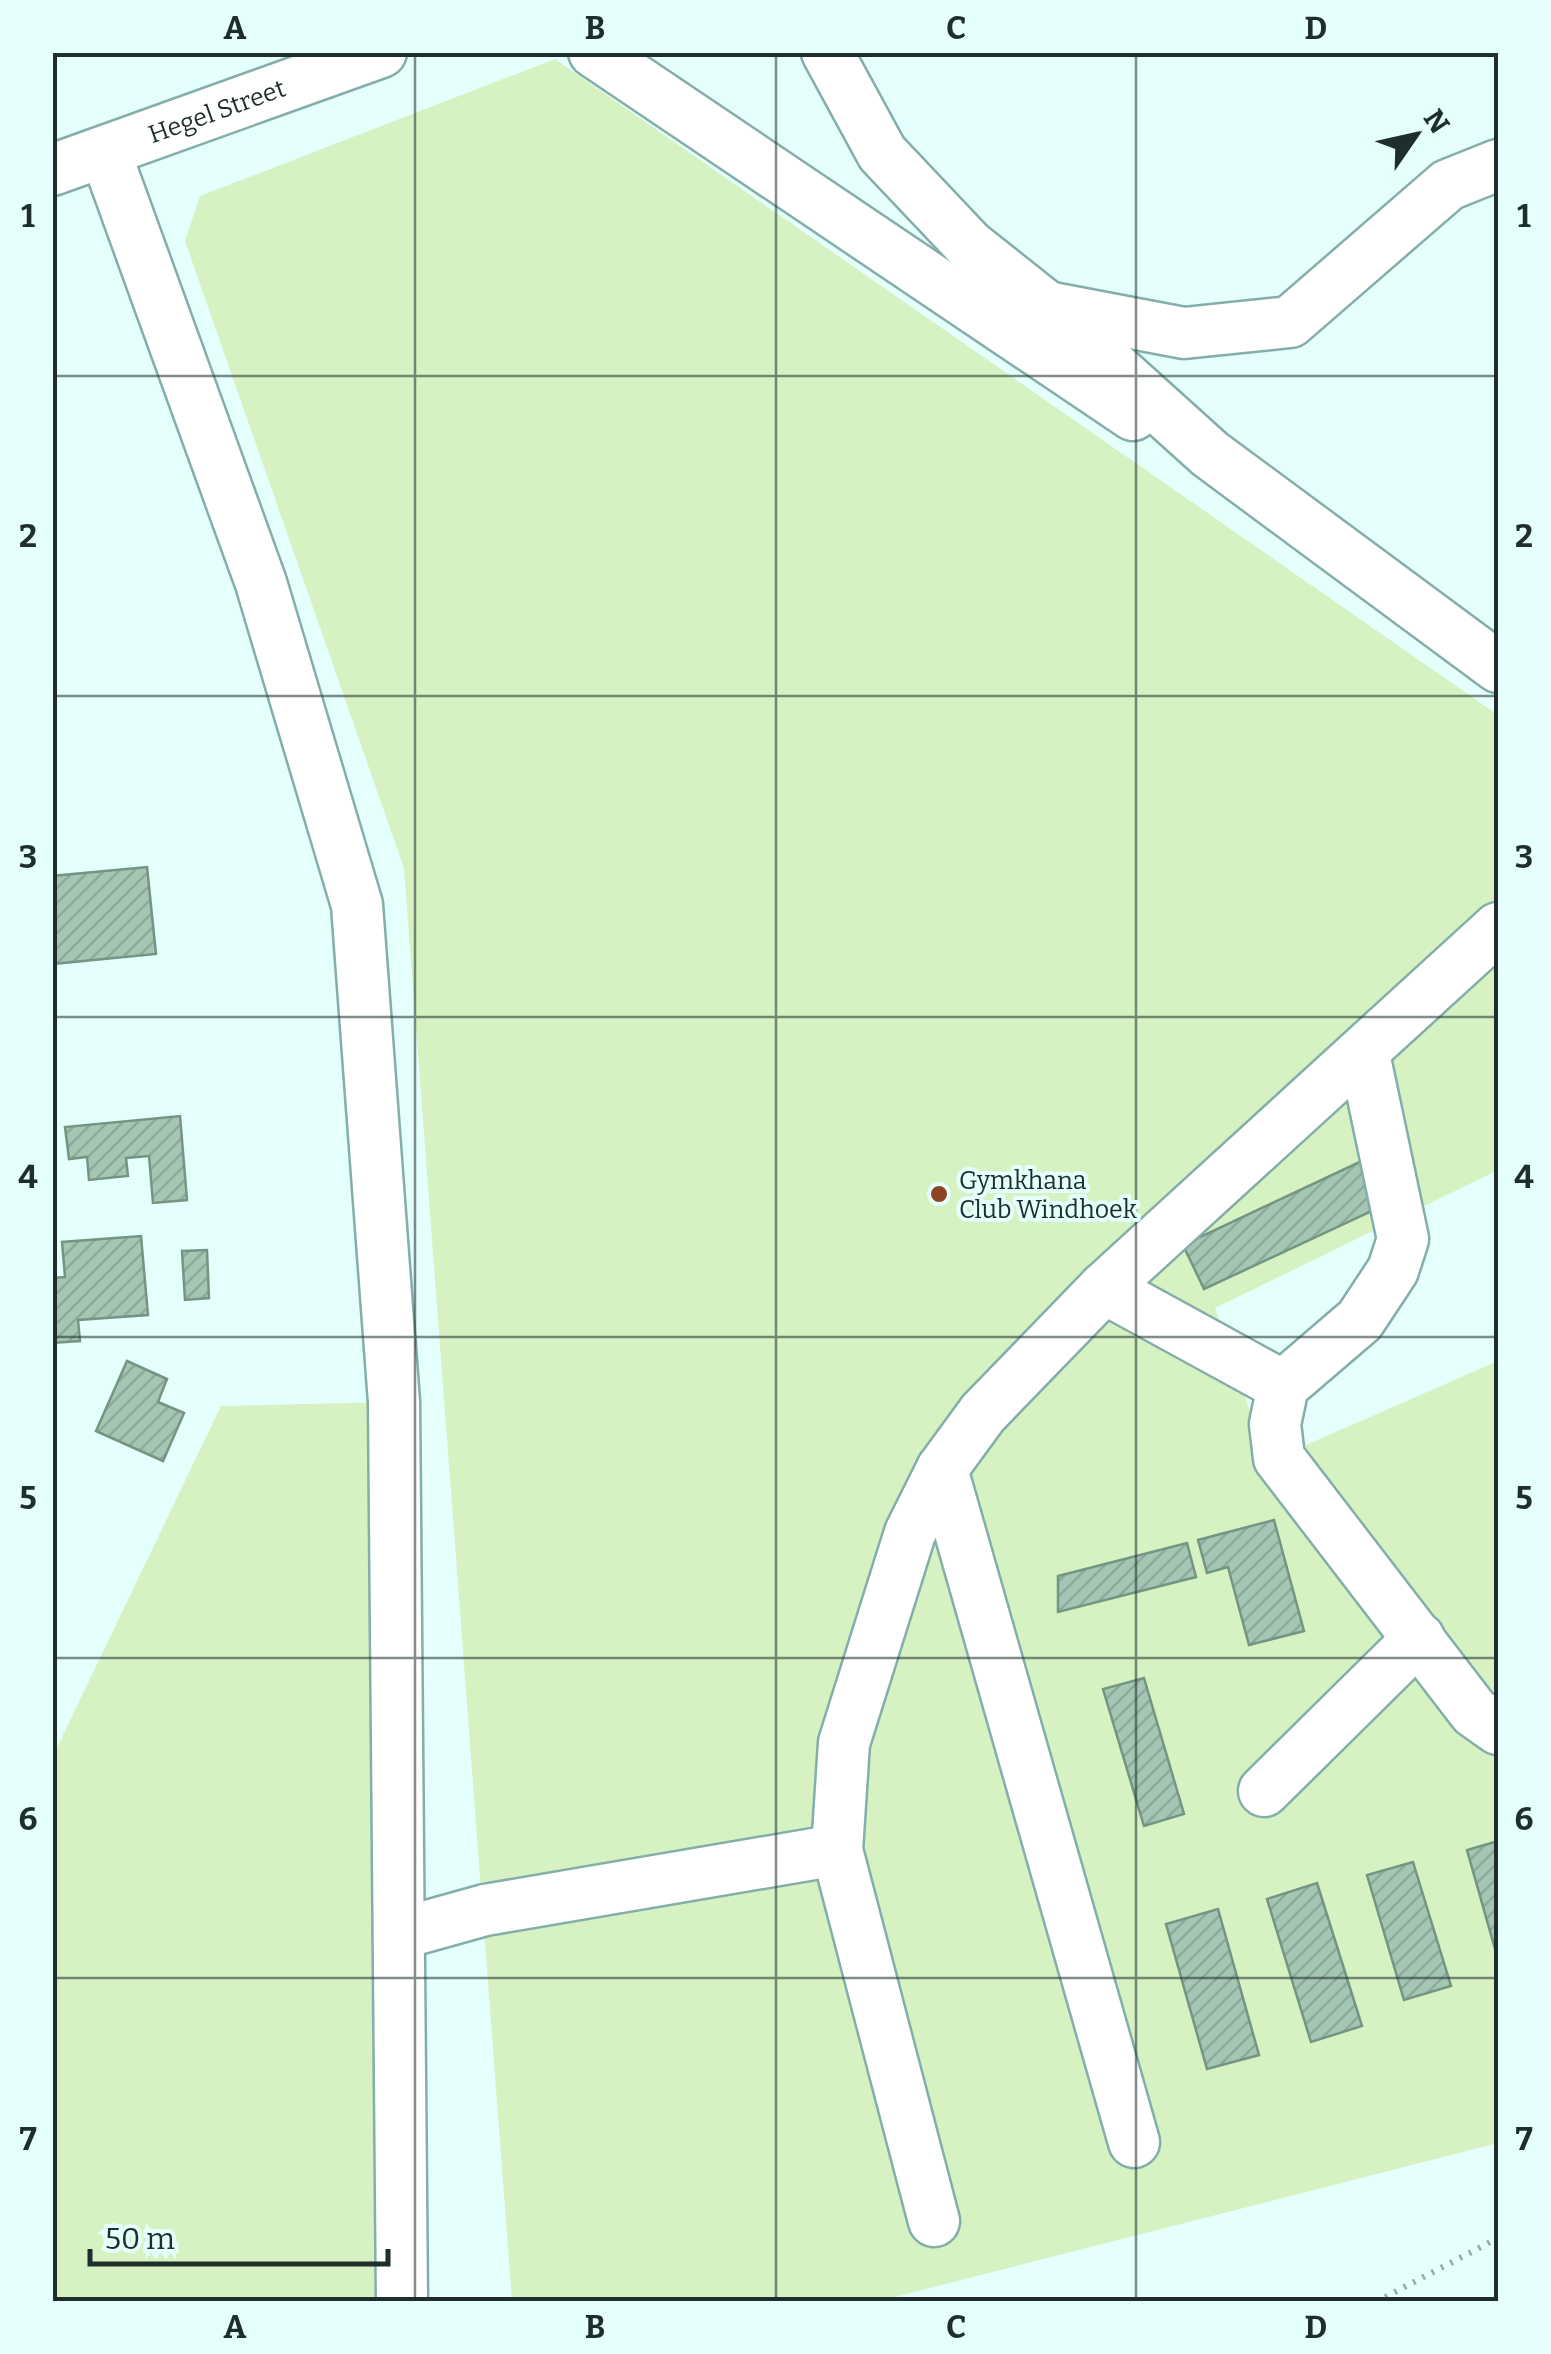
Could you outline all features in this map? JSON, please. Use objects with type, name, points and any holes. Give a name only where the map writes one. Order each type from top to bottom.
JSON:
[{"type":"street","name":"Hegel Street","points":[[52,170],[381,52]]},
{"type":"street","points":[[594,52],[1120,409],[1210,454]]},
{"type":"street","points":[[827,52],[882,153],[969,245],[1048,308],[1210,454],[1498,667]]},
{"type":"street","points":[[105,152],[261,583],[357,905],[394,1402],[402,2302]]},
{"type":"street","points":[[1048,308],[1184,333],[1290,322],[1448,185],[1498,165]]},
{"type":"street","points":[[934,2221],[838,1850],[844,1743],[910,1533],[942,1469],[983,1413],[1104,1288],[1498,928]]},
{"type":"street","points":[[1364,1054],[1403,1239],[1393,1270],[1360,1320],[1284,1386],[1275,1424],[1279,1458],[1474,1712],[1498,1729]]},
{"type":"street","points":[[1104,1288],[1284,1386]]},
{"type":"street","points":[[942,1469],[1134,2142]]},
{"type":"street","points":[[1264,1791],[1419,1638]]},
{"type":"street","points":[[399,1934],[485,1910],[838,1850]]},
{"type":"path","points":[[1376,2302],[1498,2238]]},
{"type":"green space","name":"Gymkhana Club Windhoek","points":[[555,59],[1498,715],[1498,1170],[1215,1308],[1267,1462],[1498,1361],[1498,2143],[879,2301],[512,2301],[404,868],[185,241],[200,196]]},
{"type":"green space","points":[[394,1402],[402,2301],[53,2301],[52,1758],[221,1406]]},
{"type":"building","points":[[147,867],[156,954],[52,964],[52,876]]},
{"type":"building","points":[[180,1116],[187,1200],[153,1203],[149,1156],[126,1158],[128,1176],[89,1180],[87,1157],[69,1159],[65,1127]]},
{"type":"building","points":[[1366,1159],[1387,1204],[1204,1289],[1183,1245]]},
{"type":"building","points":[[141,1236],[148,1315],[78,1320],[80,1341],[52,1343],[52,1278],[65,1277],[62,1242]]},
{"type":"building","points":[[207,1250],[209,1298],[185,1300],[182,1251]]},
{"type":"building","points":[[127,1361],[167,1379],[158,1402],[184,1413],[163,1461],[96,1431]]},
{"type":"building","points":[[1274,1520],[1304,1631],[1249,1645],[1228,1567],[1207,1573],[1198,1540]]},
{"type":"building","points":[[1187,1543],[1196,1577],[1058,1612],[1058,1576]]},
{"type":"building","points":[[1144,1678],[1184,1814],[1144,1826],[1103,1689]]},
{"type":"building","points":[[1498,1841],[1498,1956],[1497,1956],[1467,1850]]},
{"type":"building","points":[[1413,1862],[1451,1986],[1404,2000],[1367,1875]]},
{"type":"building","points":[[1317,1883],[1362,2026],[1311,2042],[1267,1899]]},
{"type":"building","points":[[1218,1909],[1259,2055],[1207,2069],[1166,1924]]},
{"type":"place","name":"Gymkhana Club Windhoek","points":[[939,1194]]}]
